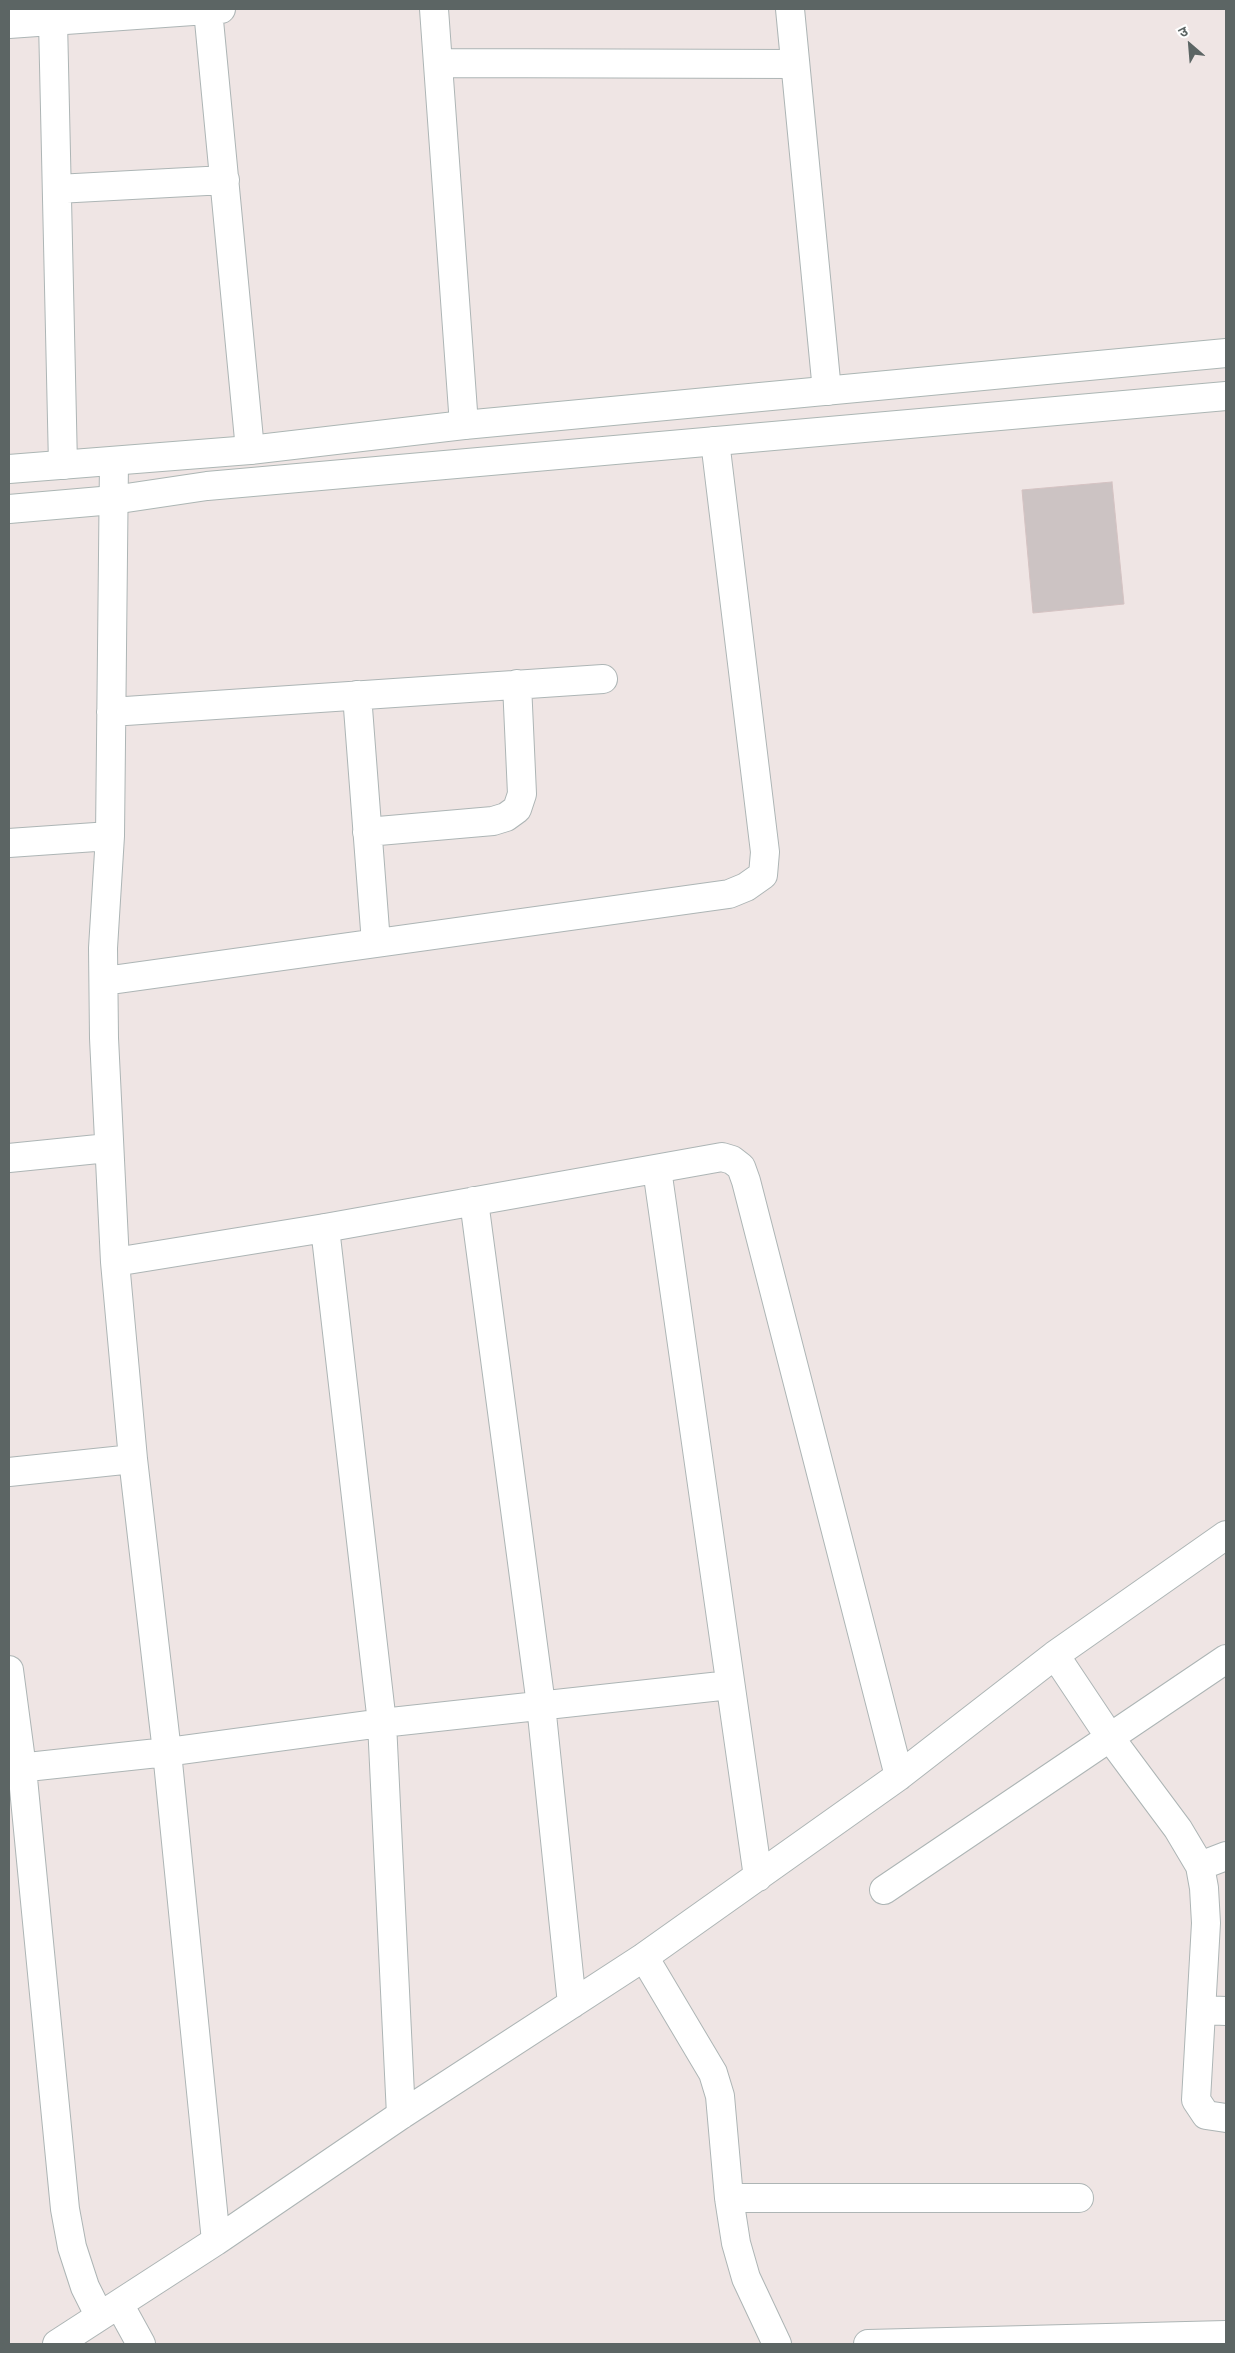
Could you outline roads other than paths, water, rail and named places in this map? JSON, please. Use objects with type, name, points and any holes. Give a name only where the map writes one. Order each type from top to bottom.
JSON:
[{"type":"street","points":[[9,24],[215,9],[224,180],[250,450]]},
{"type":"street","points":[[434,9],[464,424]]},
{"type":"street","points":[[790,9],[827,391]]},
{"type":"street","points":[[53,21],[63,465]]},
{"type":"street","points":[[438,63],[795,64]]},
{"type":"street","points":[[57,189],[224,180]]},
{"type":"street","points":[[9,469],[250,450],[464,424],[1226,353]]},
{"type":"street","points":[[9,509],[114,500],[207,486],[1226,396]]},
{"type":"street","points":[[104,981],[729,894],[746,887],[763,875],[765,852],[715,441]]},
{"type":"street","points":[[114,461],[110,836],[103,948],[108,1148],[115,1262],[133,1459],[167,1752],[216,2242]]},
{"type":"street","points":[[111,712],[603,679]]},
{"type":"street","points":[[367,832],[494,821],[506,817],[517,809],[522,794],[517,684]]},
{"type":"street","points":[[357,695],[376,943]]},
{"type":"street","points":[[9,843],[110,836]]},
{"type":"street","points":[[9,1158],[108,1148]]},
{"type":"street","points":[[115,1262],[325,1228],[722,1157],[732,1160],[741,1167],[899,1776]]},
{"type":"street","points":[[657,1169],[758,1877]]},
{"type":"street","points":[[474,1201],[541,1705],[572,2004]]},
{"type":"street","points":[[325,1228],[382,1723],[401,2115]]},
{"type":"street","points":[[9,1472],[133,1459]]},
{"type":"street","points":[[57,2344],[216,2242],[401,2115],[644,1957],[899,1776],[1055,1655],[1226,1535]]},
{"type":"street","points":[[1055,1655],[1111,1739],[1178,1829],[1200,1866],[1204,1888],[1213,2010],[1196,2100],[1206,2115],[1226,2118]]},
{"type":"street","points":[[884,1890],[1111,1739],[1226,1659]]},
{"type":"street","points":[[9,1670],[15,1768],[65,2209],[72,2248],[85,2287],[141,2344]]},
{"type":"street","points":[[15,1768],[167,1752],[382,1723],[730,1685]]},
{"type":"street","points":[[1200,1866],[1226,1856]]},
{"type":"street","points":[[644,1957],[714,2073],[720,2096],[729,2198],[736,2242],[746,2278],[777,2344]]},
{"type":"street","points":[[729,2198],[1079,2198]]},
{"type":"street","points":[[868,2344],[1226,2336]]}]
